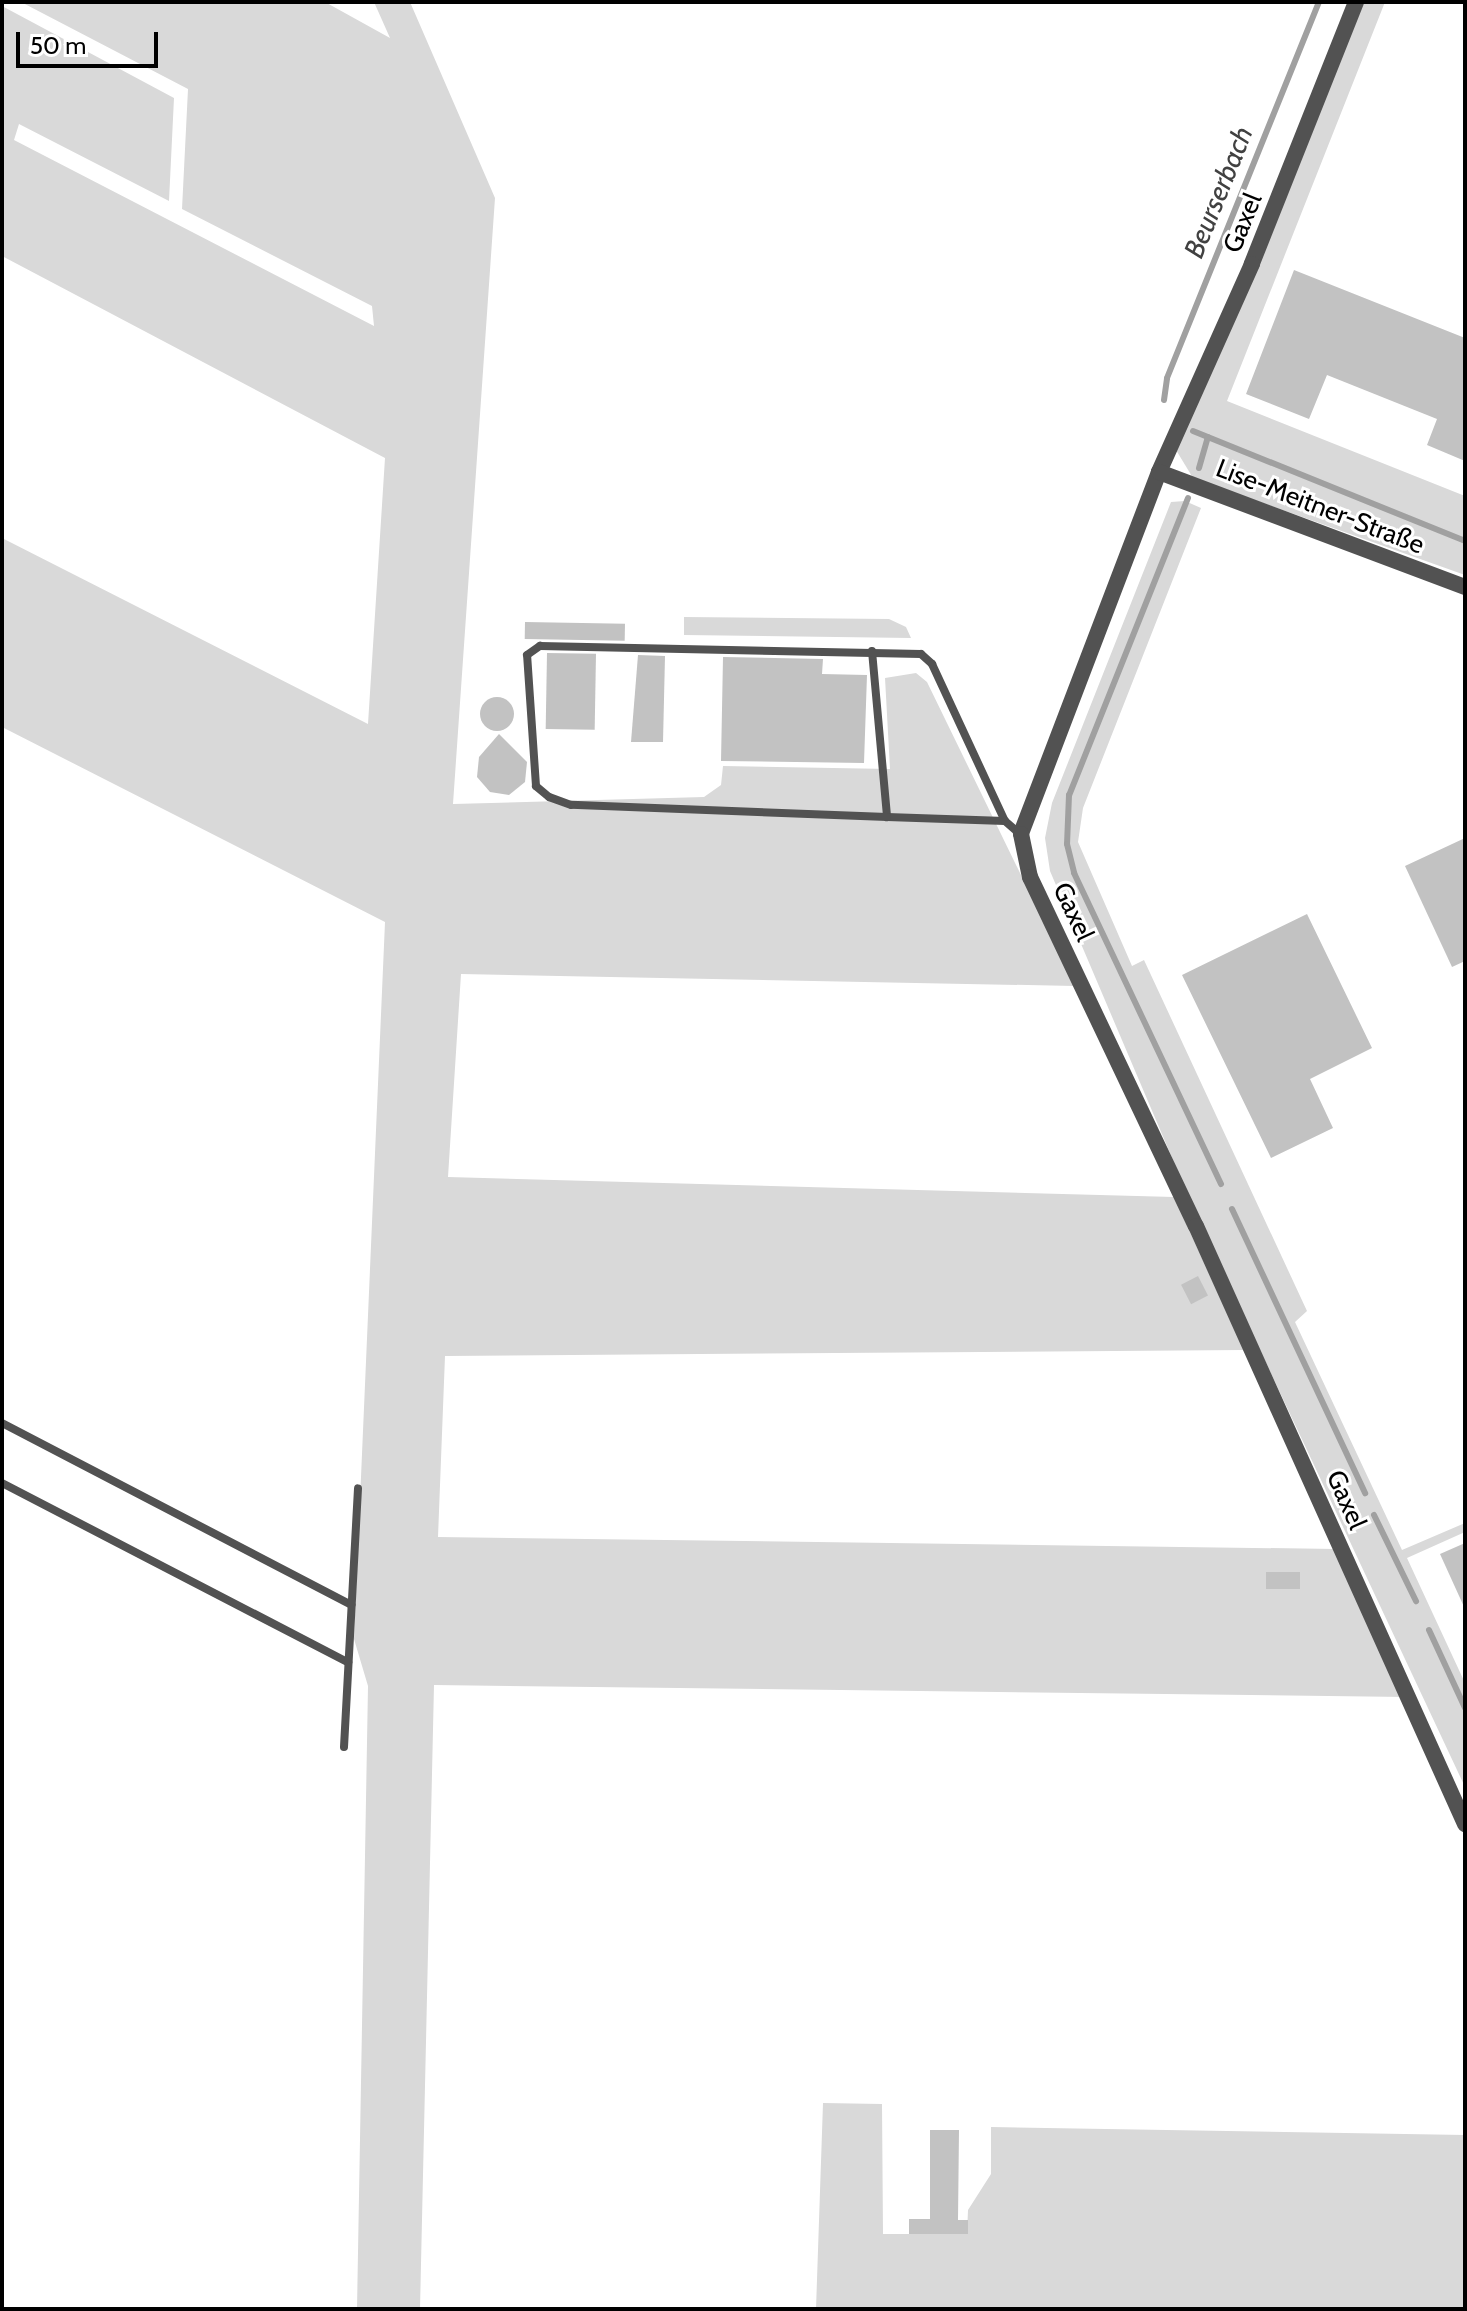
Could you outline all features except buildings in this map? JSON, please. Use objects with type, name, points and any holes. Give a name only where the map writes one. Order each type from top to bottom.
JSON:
[{"type":"street","name":"Gaxel","points":[[1356,2],[1252,264],[1159,472],[1021,834],[1030,877],[1196,1226],[1465,1824]]},
{"type":"street","name":"Lise-Meitner-Straße","points":[[1159,472],[1465,587]]},
{"type":"lane","points":[[1005,821],[571,805],[536,786],[527,655],[532,649],[912,651],[932,664],[1005,821],[1021,834]]},
{"type":"lane","points":[[872,651],[887,817]]},
{"type":"lane","points":[[2,1423],[352,1605]]},
{"type":"lane","points":[[2,1483],[348,1662]]},
{"type":"lane","points":[[344,1747],[358,1488]]},
{"type":"shaded area","points":[[21,2],[325,2],[390,38],[374,2],[410,2],[495,198],[453,804],[704,797],[721,785],[723,766],[890,769],[885,678],[916,673],[927,682],[1075,986],[461,974],[448,1177],[1174,1197],[1244,1350],[445,1356],[438,1537],[1336,1549],[1406,1697],[434,1685],[420,2309],[357,2309],[368,1686],[354,1639],[385,922],[2,727],[2,538],[368,724],[385,458],[2,256],[2,6],[174,98],[169,201],[19,124],[14,140],[374,326],[372,306],[182,209],[188,89]]},
{"type":"shaded area","points":[[1364,2],[1385,2],[1227,401],[1465,496],[1465,575],[1193,478],[1176,450]]},
{"type":"shaded area","points":[[1185,501],[1201,508],[1083,808],[1078,842],[1132,966],[1144,960],[1307,1311],[1295,1322],[1402,1550],[1465,1523],[1465,1532],[1407,1558],[1465,1683],[1465,1787],[1193,1207],[1050,871],[1045,838],[1052,803],[1171,502]]},
{"type":"shaded area","points":[[684,617],[889,619],[906,627],[911,638],[684,635]]},
{"type":"shaded area","points":[[823,2103],[882,2104],[883,2234],[967,2234],[968,2210],[991,2174],[991,2127],[1465,2135],[1465,2309],[816,2309]]},
{"type":"waterway","name":"Beurserbach","points":[[1164,400],[1167,378],[1319,2]]},
{"type":"waterway","name":"Beurserbach","points":[[1193,431],[1465,541]]},
{"type":"waterway","points":[[1199,468],[1208,437]]},
{"type":"waterway","points":[[1188,498],[1069,795],[1067,844],[1074,873],[1221,1184]]},
{"type":"waterway","points":[[1232,1209],[1365,1493]]},
{"type":"waterway","points":[[1374,1515],[1416,1601]]},
{"type":"waterway","points":[[1429,1630],[1465,1708]]}]
